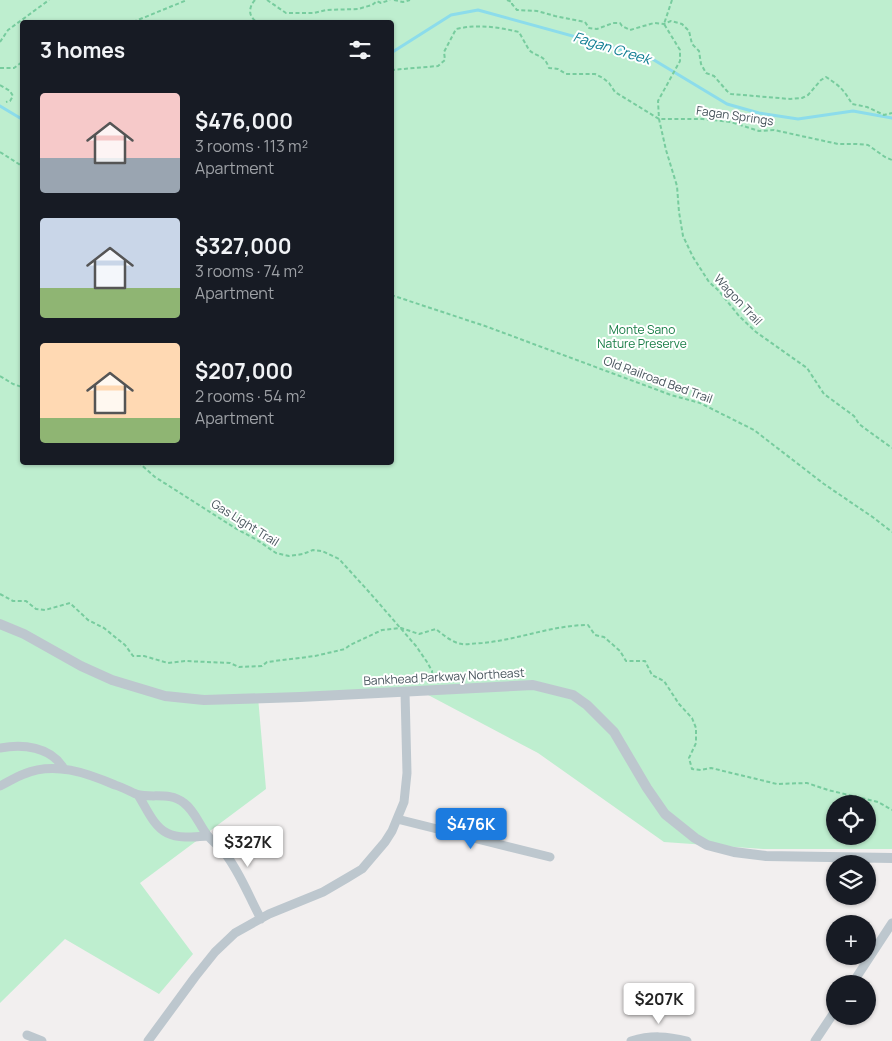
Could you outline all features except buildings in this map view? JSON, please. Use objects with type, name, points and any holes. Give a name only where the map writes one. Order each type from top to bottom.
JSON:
[{"type":"street","name":"Bankhead Parkway Northeast","points":[[0,624],[24,634],[112,680],[165,696],[204,700],[284,698],[533,685],[573,695],[587,705],[614,732],[647,788],[665,814],[694,838],[707,845],[734,852],[766,856],[892,858]]},
{"type":"street","points":[[148,1041],[215,952],[235,934],[269,914],[323,892],[348,878],[362,869],[385,842],[404,802],[406,774],[405,692]]},
{"type":"street","points":[[0,748],[34,747],[43,750],[54,758],[64,769]]},
{"type":"street","points":[[0,786],[25,773],[44,769],[64,769],[88,775],[138,794],[171,796],[183,802],[193,812],[208,836],[224,852],[236,870],[260,919]]},
{"type":"street","points":[[138,794],[157,824],[168,833],[189,837],[208,836]]},
{"type":"street","points":[[397,819],[550,857]]},
{"type":"street","points":[[858,975],[892,923]]},
{"type":"street","points":[[815,1041],[826,1024]]},
{"type":"street","points":[[27,1035],[42,1041]]},
{"type":"street","points":[[631,1041],[640,1038],[671,1037],[687,1041]]},
{"type":"path","points":[[22,20],[49,0]]},
{"type":"path","points":[[139,20],[187,0]]},
{"type":"path","points":[[255,0],[251,4],[250,10],[251,17],[255,20]]},
{"type":"path","points":[[267,0],[286,13],[314,13],[326,10],[358,9],[372,5],[377,1],[381,3],[390,0]]},
{"type":"path","points":[[394,0],[404,2],[410,0]]},
{"type":"path","points":[[507,0],[512,2],[517,10],[538,11],[585,22],[589,28],[597,29],[613,23],[620,23],[630,30],[654,23],[664,24],[672,21],[682,24],[689,31],[692,44],[699,51],[701,64],[706,73],[714,76],[731,94],[790,99],[802,98],[808,95],[826,77],[846,93],[852,104],[867,107],[884,114],[892,113]]},
{"type":"path","points":[[664,24],[672,0]]},
{"type":"path","points":[[0,42],[8,30],[20,21]]},
{"type":"path","name":"Wagon Trail","points":[[664,24],[680,50],[680,61],[658,100],[659,119],[677,186],[683,236],[693,257],[709,282],[739,316],[756,332],[807,368],[824,394],[854,416],[859,424],[892,448]]},
{"type":"path","points":[[394,70],[438,66],[445,60],[444,52],[456,29],[471,26],[506,28],[520,32],[529,50],[546,60],[549,68],[558,69],[566,74],[595,74],[609,83],[615,92],[659,119]]},
{"type":"path","points":[[0,68],[14,68],[20,64]]},
{"type":"path","points":[[0,85],[10,91],[13,96],[10,101],[6,102]]},
{"type":"path","name":"Fagan Springs","points":[[659,119],[703,118],[731,122],[759,131],[774,130],[838,144],[868,145],[892,160]]},
{"type":"path","points":[[0,152],[20,165]]},
{"type":"path","name":"Old Railroad Bed Trail","points":[[394,296],[485,326],[670,395],[700,403],[754,430],[824,484],[892,532]]},
{"type":"path","points":[[0,376],[20,386]]},
{"type":"path","name":"Gas Light Trail","points":[[141,465],[155,477],[276,553],[289,556],[314,550],[322,551],[339,559],[382,605],[416,646],[432,671],[434,690]]},
{"type":"green space","name":"Monte Sano Nature Preserve","points":[[0,0],[892,0],[892,849],[763,849],[664,842],[538,753],[413,687],[258,697],[266,789],[140,883],[193,954],[159,994],[65,939],[0,1003]]},
{"type":"waterway","name":"Fagan Creek","points":[[394,51],[451,15],[478,10],[649,57],[727,104],[759,113],[798,119],[853,111],[892,118]]},
{"type":"waterway","name":"Fagan Creek","points":[[0,106],[20,118]]}]
